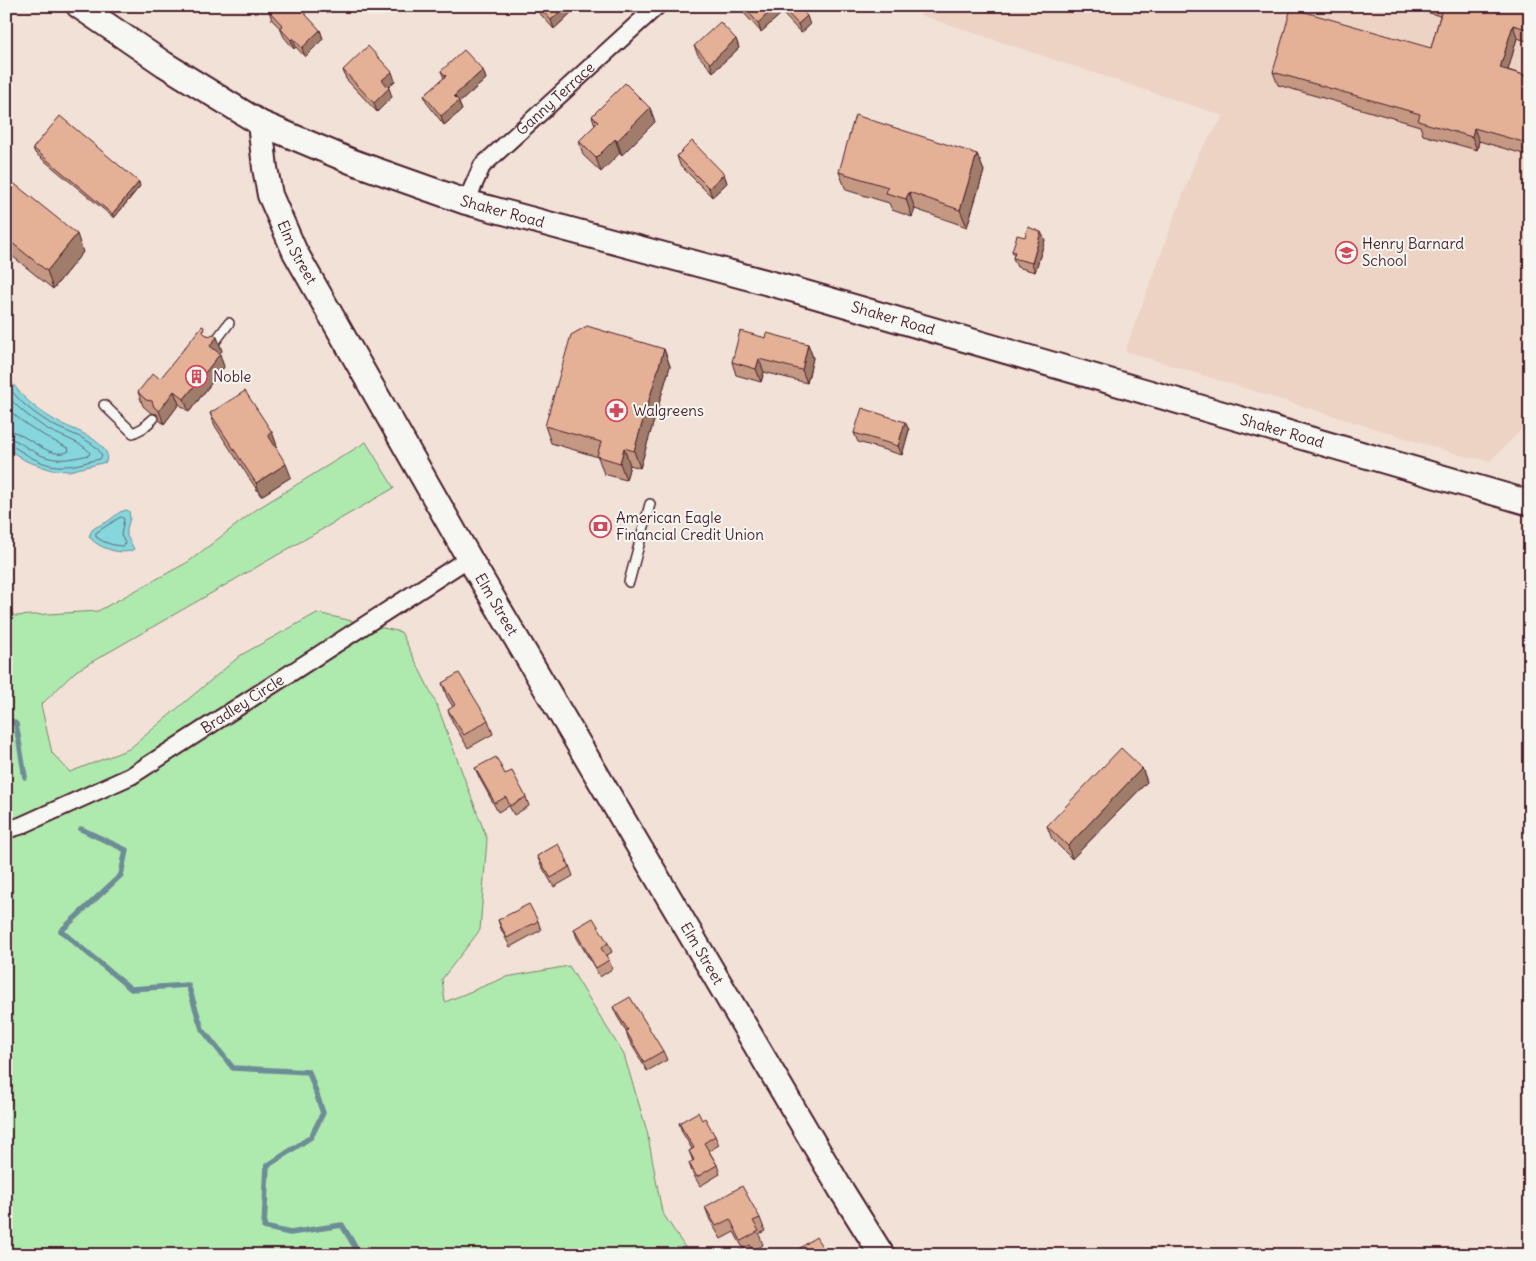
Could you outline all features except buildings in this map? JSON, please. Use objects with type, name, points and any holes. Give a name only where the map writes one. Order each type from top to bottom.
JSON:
[{"type":"main road","points":[[79,6],[164,64],[260,123]]},
{"type":"main road","name":"Shaker Road","points":[[260,123],[353,162],[466,202],[795,290],[1530,502]]},
{"type":"main road","name":"Elm Street","points":[[260,123],[270,196],[295,252],[468,558],[840,1188],[882,1255]]},
{"type":"street","name":"Ganny Terrace","points":[[466,202],[482,166],[657,6]]},
{"type":"street","name":"Bradley Circle","points":[[6,830],[20,826],[130,776],[468,558]]},
{"type":"lane","points":[[214,343],[229,323]]},
{"type":"lane","points":[[104,404],[133,433],[153,420]]},
{"type":"lane","points":[[629,582],[650,504]]},
{"type":"shaded area","name":"Henry Barnard School","points":[[930,6],[1530,6],[1530,421],[1490,461],[1463,456],[1125,351],[1198,154],[1224,116],[920,15]]},
{"type":"green space","points":[[366,442],[394,488],[76,671],[41,705],[52,753],[70,772],[129,749],[241,655],[317,613],[401,632],[437,705],[487,839],[480,930],[442,979],[445,1002],[506,977],[569,966],[624,1055],[647,1131],[662,1212],[690,1255],[6,1255],[6,608],[15,616],[98,611],[188,562],[257,509]]},
{"type":"water","points":[[6,374],[22,395],[41,411],[98,443],[107,454],[106,462],[69,471],[52,470],[26,461],[6,448]]},
{"type":"water","points":[[126,510],[129,511],[130,518],[127,536],[134,549],[123,552],[110,550],[92,540],[89,536],[92,530]]},
{"type":"waterway","points":[[6,717],[16,724],[25,777]]},
{"type":"waterway","points":[[81,829],[126,850],[121,875],[61,931],[131,989],[188,985],[202,1029],[233,1068],[309,1072],[323,1113],[311,1137],[267,1166],[264,1227],[290,1233],[342,1225],[360,1255]]},
{"type":"place","name":"Henry Barnard School","points":[[1346,253]]},
{"type":"place","name":"Noble","points":[[197,377]]},
{"type":"place","name":"Walgreens","points":[[617,411]]},
{"type":"place","name":"American Eagle Financial Credit Union","points":[[600,527]]}]
